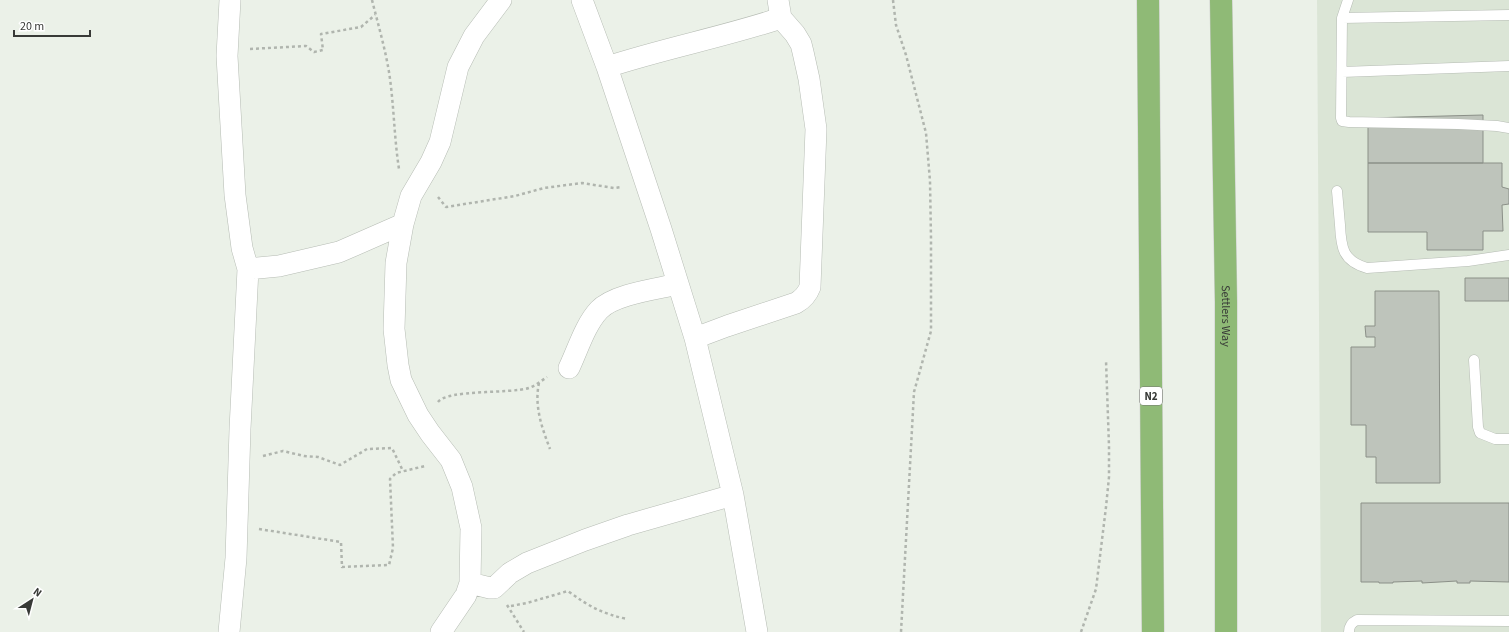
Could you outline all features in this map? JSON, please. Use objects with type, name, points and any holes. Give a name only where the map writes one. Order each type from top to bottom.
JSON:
[{"type":"highway","name":"N2","points":[[1148,0],[1153,632]]},
{"type":"highway","name":"Settlers Way","points":[[1221,0],[1226,302],[1226,632]]},
{"type":"highway","points":[[1226,302],[1230,0]]},
{"type":"street","points":[[229,632],[236,558],[248,269],[242,248],[235,195],[227,56],[230,0]]},
{"type":"street","points":[[441,632],[466,595],[470,583],[471,528],[462,487],[451,460],[418,415],[401,380],[394,329],[396,263],[403,224],[411,196],[440,142],[458,67],[474,36],[501,0]]},
{"type":"street","points":[[582,0],[607,67],[695,338],[733,495],[757,632]]},
{"type":"street","points":[[607,67],[643,55],[746,29],[780,9],[801,44],[809,79],[816,129],[810,287],[801,300],[796,303],[695,338]]},
{"type":"street","points":[[248,269],[279,266],[339,252],[403,224]]},
{"type":"street","points":[[569,368],[590,323],[603,306],[622,297],[678,284]]},
{"type":"street","points":[[470,583],[494,588],[510,573],[527,563],[585,540],[628,525],[733,495]]},
{"type":"lane","points":[[1348,0],[1342,18],[1342,121],[1458,124],[1509,128]]},
{"type":"lane","points":[[1342,18],[1509,15]]},
{"type":"lane","points":[[1342,72],[1509,66]]},
{"type":"lane","points":[[1337,191],[1341,246],[1347,257],[1361,266],[1368,268],[1468,261],[1509,255]]},
{"type":"lane","points":[[1474,360],[1478,427],[1480,433],[1494,439],[1509,440]]},
{"type":"lane","points":[[1349,632],[1349,628],[1352,623],[1357,620],[1509,621]]},
{"type":"path","points":[[372,0],[389,71],[399,171],[411,196]]},
{"type":"path","points":[[893,0],[896,25],[906,56],[926,133],[930,181],[931,238],[931,330],[914,392],[901,632]]},
{"type":"path","points":[[227,56],[249,49],[306,46],[314,52],[323,50],[321,34],[361,27],[376,14]]},
{"type":"path","points":[[422,177],[446,207],[515,196],[544,188],[582,183],[614,188],[646,184]]},
{"type":"path","points":[[1082,632],[1096,589],[1107,499],[1109,446],[1106,360]]},
{"type":"path","points":[[418,415],[434,408],[441,399],[456,395],[512,391],[530,388],[550,375],[569,368]]},
{"type":"path","points":[[539,382],[536,394],[538,411],[550,449]]},
{"type":"path","points":[[240,463],[283,451],[304,456],[318,457],[340,465],[367,449],[392,448],[403,471]]},
{"type":"path","points":[[237,525],[341,542],[342,568],[389,565],[393,548],[390,479],[396,473],[451,460]]},
{"type":"path","points":[[494,588],[524,632]]},
{"type":"path","points":[[508,607],[568,591],[583,602],[610,616],[627,619]]},
{"type":"shaded area","points":[[1317,0],[1509,0],[1509,632],[1321,632]]},
{"type":"building","points":[[1483,115],[1483,163],[1368,163],[1368,118]]},
{"type":"building","points":[[1368,163],[1502,163],[1502,187],[1509,189],[1509,204],[1502,205],[1503,231],[1483,231],[1483,250],[1427,250],[1427,232],[1368,232]]},
{"type":"building","points":[[1465,278],[1509,278],[1509,301],[1465,301]]},
{"type":"building","points":[[1375,291],[1439,291],[1440,483],[1376,483],[1376,457],[1366,457],[1366,425],[1351,425],[1351,347],[1375,347],[1375,337],[1366,337],[1365,326],[1375,326]]},
{"type":"building","points":[[1361,503],[1509,503],[1509,582],[1361,582]]}]
